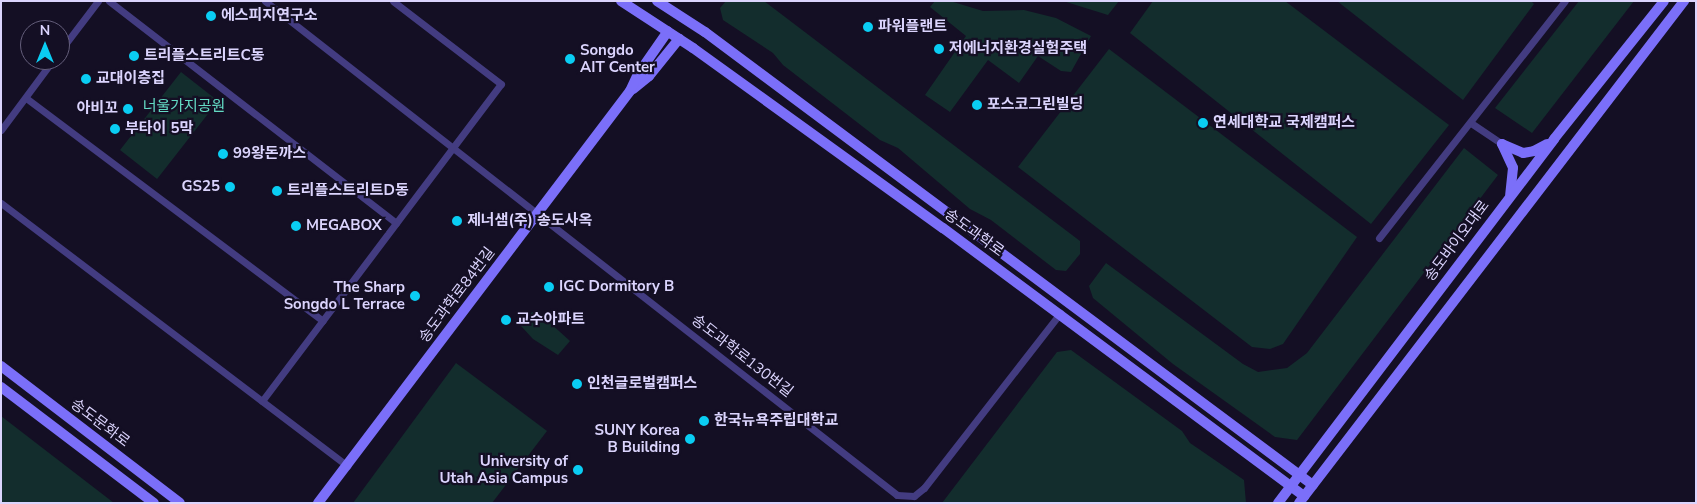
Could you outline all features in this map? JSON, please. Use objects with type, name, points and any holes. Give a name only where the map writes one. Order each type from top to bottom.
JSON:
[{"type":"main road","name":"송도과학로","points":[[620,1],[680,39],[1060,313],[1290,486],[1302,500]]},
{"type":"main road","name":"송도과학로","points":[[657,1],[713,38],[1313,485]]},
{"type":"main road","name":"송도바이오대로","points":[[1278,503],[1510,196],[1664,1]]},
{"type":"main road","points":[[1302,500],[1684,1]]},
{"type":"main road","name":"송도과학로84번길","points":[[318,503],[630,91],[638,74],[668,31]]},
{"type":"main road","points":[[630,91],[649,76],[680,39]]},
{"type":"main road","points":[[1502,144],[1523,153],[1534,152],[1554,139]]},
{"type":"main road","points":[[1502,144],[1513,168],[1510,196]]},
{"type":"main road","name":"송도문화로","points":[[1,366],[180,503]]},
{"type":"main road","name":"송도문화로","points":[[1,387],[154,503]]},
{"type":"street","points":[[70,38],[98,1]]},
{"type":"street","points":[[109,1],[396,223]]},
{"type":"street","name":"송도과학로130번길","points":[[265,1],[454,146],[537,214],[897,495],[914,496],[924,488],[1060,313]]},
{"type":"street","points":[[262,401],[501,84],[393,1]]},
{"type":"street","points":[[1379,238],[1565,1]]},
{"type":"street","points":[[1,130],[47,70]]},
{"type":"street","points":[[26,98],[323,321]]},
{"type":"street","points":[[1471,123],[1502,144]]},
{"type":"street","points":[[1,203],[347,466]]},
{"type":"green space","points":[[726,1],[764,1],[1080,241],[1080,254],[1066,271],[1056,270],[991,220],[970,209],[898,148],[880,140],[783,65],[773,53],[723,20],[720,8]]},
{"type":"green space","points":[[935,1],[950,1],[983,11],[1024,10],[1056,18],[1091,36],[1071,72],[1061,71],[1038,56],[1019,83],[988,60],[950,112],[925,95],[966,36],[930,7]]},
{"type":"green space","points":[[1063,1],[1119,1],[1108,15]]},
{"type":"green space","points":[[1153,1],[1285,1],[1449,125],[1371,224],[1130,33]]},
{"type":"green space","points":[[1337,1],[1531,1],[1534,4],[1463,100]]},
{"type":"green space","points":[[1579,1],[1634,1],[1532,133],[1495,108]]},
{"type":"green space","points":[[1109,49],[1357,237],[1283,344],[1270,349],[1252,347],[1018,167]]},
{"type":"green space","name":"너울가지공원","points":[[181,72],[218,101],[157,179],[120,150]]},
{"type":"green space","points":[[1464,148],[1498,175],[1297,440],[1275,437],[1173,364],[1093,298],[1089,286],[1106,263],[1243,364],[1258,372],[1287,368],[1307,353]]},
{"type":"green space","points":[[532,312],[549,322],[570,341],[558,355],[533,339],[521,326]]},
{"type":"green space","points":[[1071,350],[1182,431],[1190,443],[1244,480],[1246,503],[942,503],[1057,352]]},
{"type":"green space","points":[[456,363],[547,431],[492,503],[353,503]]},
{"type":"green space","points":[[1,416],[114,503],[1,503]]},
{"type":"place","name":"에스피지연구소","points":[[211,16]]},
{"type":"place","name":"파워플랜트","points":[[868,27]]},
{"type":"place","name":"저에너지환경실험주택","points":[[939,49]]},
{"type":"place","name":"트리플스트리트C동","points":[[134,56]]},
{"type":"place","name":"Songdo AIT Center","points":[[570,59]]},
{"type":"place","name":"교대이층집","points":[[86,79]]},
{"type":"place","name":"포스코그린빌딩","points":[[977,105]]},
{"type":"place","name":"아비꼬","points":[[128,109]]},
{"type":"place","name":"연세대학교 국제캠퍼스","points":[[1203,123]]},
{"type":"place","name":"부타이 5막","points":[[115,129]]},
{"type":"place","name":"99왕돈까스","points":[[223,154]]},
{"type":"place","name":"GS25","points":[[230,187]]},
{"type":"place","name":"트리플스트리트D동","points":[[277,191]]},
{"type":"place","name":"제너샘(주) 송도사옥","points":[[457,221]]},
{"type":"place","name":"MEGABOX","points":[[296,226]]},
{"type":"place","name":"IGC Dormitory B","points":[[549,287]]},
{"type":"place","name":"The Sharp Songdo L Terrace","points":[[415,296]]},
{"type":"place","name":"교수아파트","points":[[506,320]]},
{"type":"place","name":"인천글로벌캠퍼스","points":[[577,384]]},
{"type":"place","name":"한국뉴욕주립대학교","points":[[704,421]]},
{"type":"place","name":"SUNY Korea B Building","points":[[690,439]]},
{"type":"place","name":"University of Utah Asia Campus","points":[[578,470]]}]
